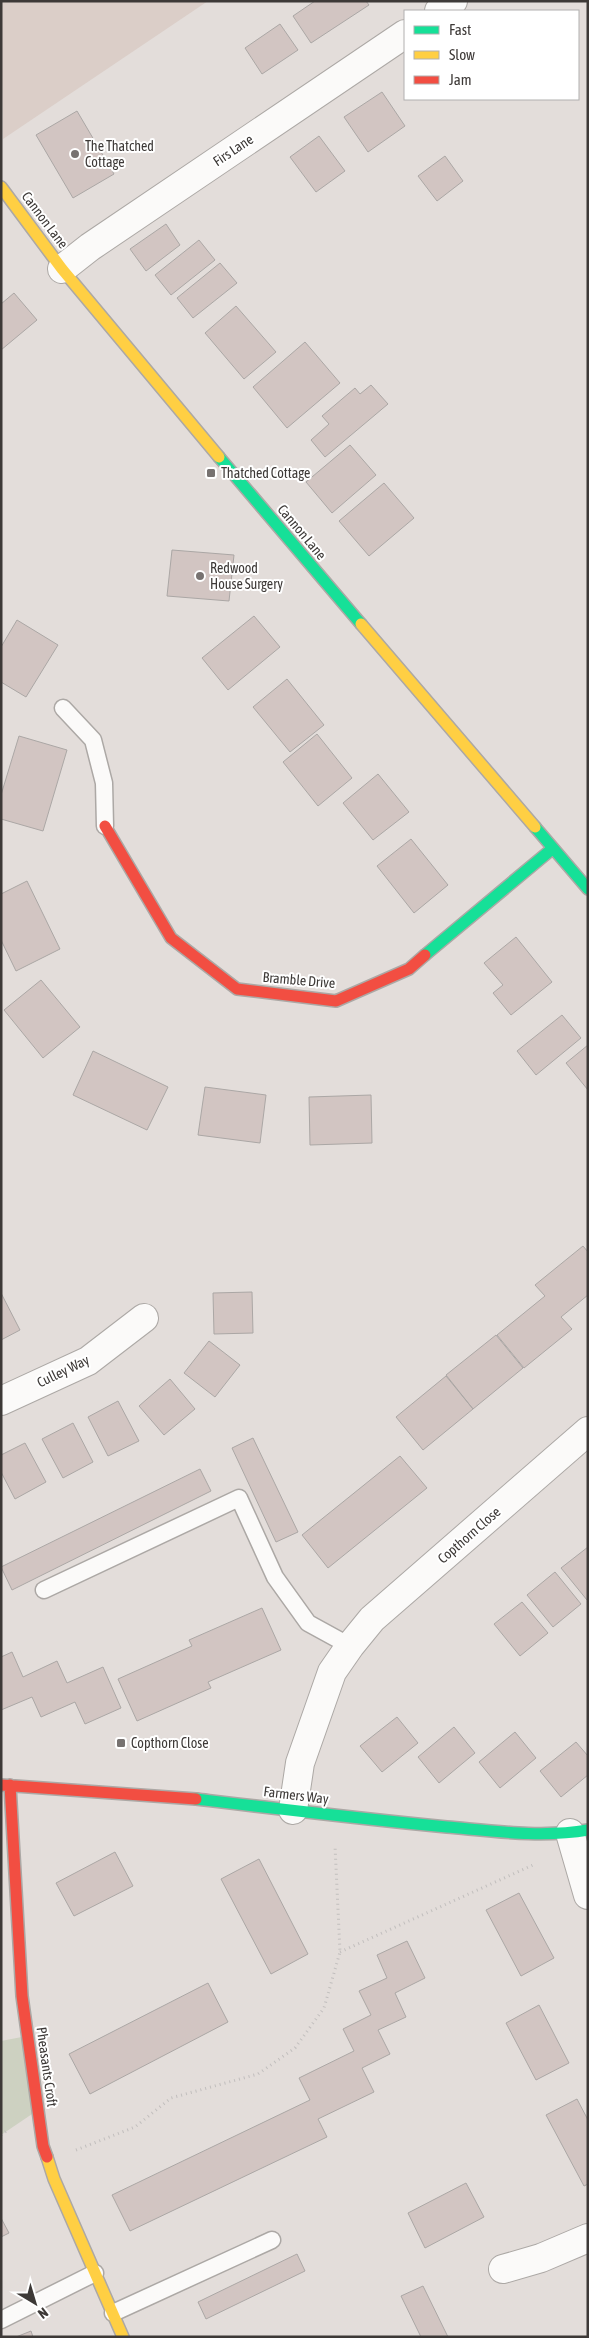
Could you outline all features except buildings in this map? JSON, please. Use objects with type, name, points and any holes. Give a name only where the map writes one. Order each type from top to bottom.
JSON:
[{"type":"street","points":[[440,10],[454,1]]},
{"type":"street","name":"Firs Lane","points":[[62,269],[90,247],[404,35]]},
{"type":"street","name":"Cannon Lane","points":[[1,187],[62,269],[230,471],[588,889]]},
{"type":"street","name":"Bramble Drive","points":[[105,826],[171,938],[237,989],[336,1001],[409,969],[552,849]]},
{"type":"street","name":"Culley Way","points":[[1,1401],[88,1360],[144,1318]]},
{"type":"street","name":"Copthorn Close","points":[[293,1810],[300,1763],[332,1672],[350,1646],[372,1619],[588,1431]]},
{"type":"street","name":"Farmers Way","points":[[5,1785],[166,1796],[341,1816],[578,1839]]},
{"type":"street","name":"Pheasants Croft","points":[[5,1785],[22,1996],[43,2146],[54,2179],[123,2337]]},
{"type":"street","points":[[578,1839],[588,1895]]},
{"type":"street","points":[[504,2269],[541,2258],[588,2238]]},
{"type":"lane","points":[[63,708],[93,740],[104,783],[105,826]]},
{"type":"lane","points":[[44,1590],[240,1498],[276,1577],[308,1623],[350,1646]]},
{"type":"lane","points":[[113,2313],[272,2240]]},
{"type":"lane","points":[[1,2320],[95,2273]]},
{"type":"path","points":[[48,2160],[135,2127],[172,2098],[258,2074],[295,2048],[324,2008],[340,1952],[335,1844],[341,1816]]},
{"type":"path","points":[[340,1952],[540,1862],[578,1839]]},
{"type":"shaded area","points":[[1,1],[208,1],[3,139]]},
{"type":"green space","points":[[27,2036],[38,2110],[1,2135],[1,2041]]},
{"type":"traffic: fast","points":[[219,457],[361,624]]},
{"type":"traffic: fast","points":[[535,827],[588,889]]},
{"type":"traffic: fast","points":[[425,955],[552,849]]},
{"type":"traffic: fast","points":[[196,1799],[384,1821],[500,1832],[535,1834],[588,1830]]},
{"type":"traffic: slow","points":[[1,187],[62,269],[219,457]]},
{"type":"traffic: slow","points":[[361,624],[535,827]]},
{"type":"traffic: slow","points":[[47,2157],[54,2179],[123,2337]]},
{"type":"traffic: jam","points":[[105,826],[171,938],[237,989],[336,1001],[409,969],[425,955]]},
{"type":"traffic: jam","points":[[1,1785],[196,1799]]},
{"type":"traffic: jam","points":[[10,1785],[22,1996],[43,2146],[47,2157]]},
{"type":"place","name":"The Thatched Cottage","points":[[75,154]]},
{"type":"place","name":"Thatched Cottage","points":[[211,473]]},
{"type":"place","name":"Redwood House Surgery","points":[[200,576]]},
{"type":"place","name":"Copthorn Close","points":[[121,1743]]}]
